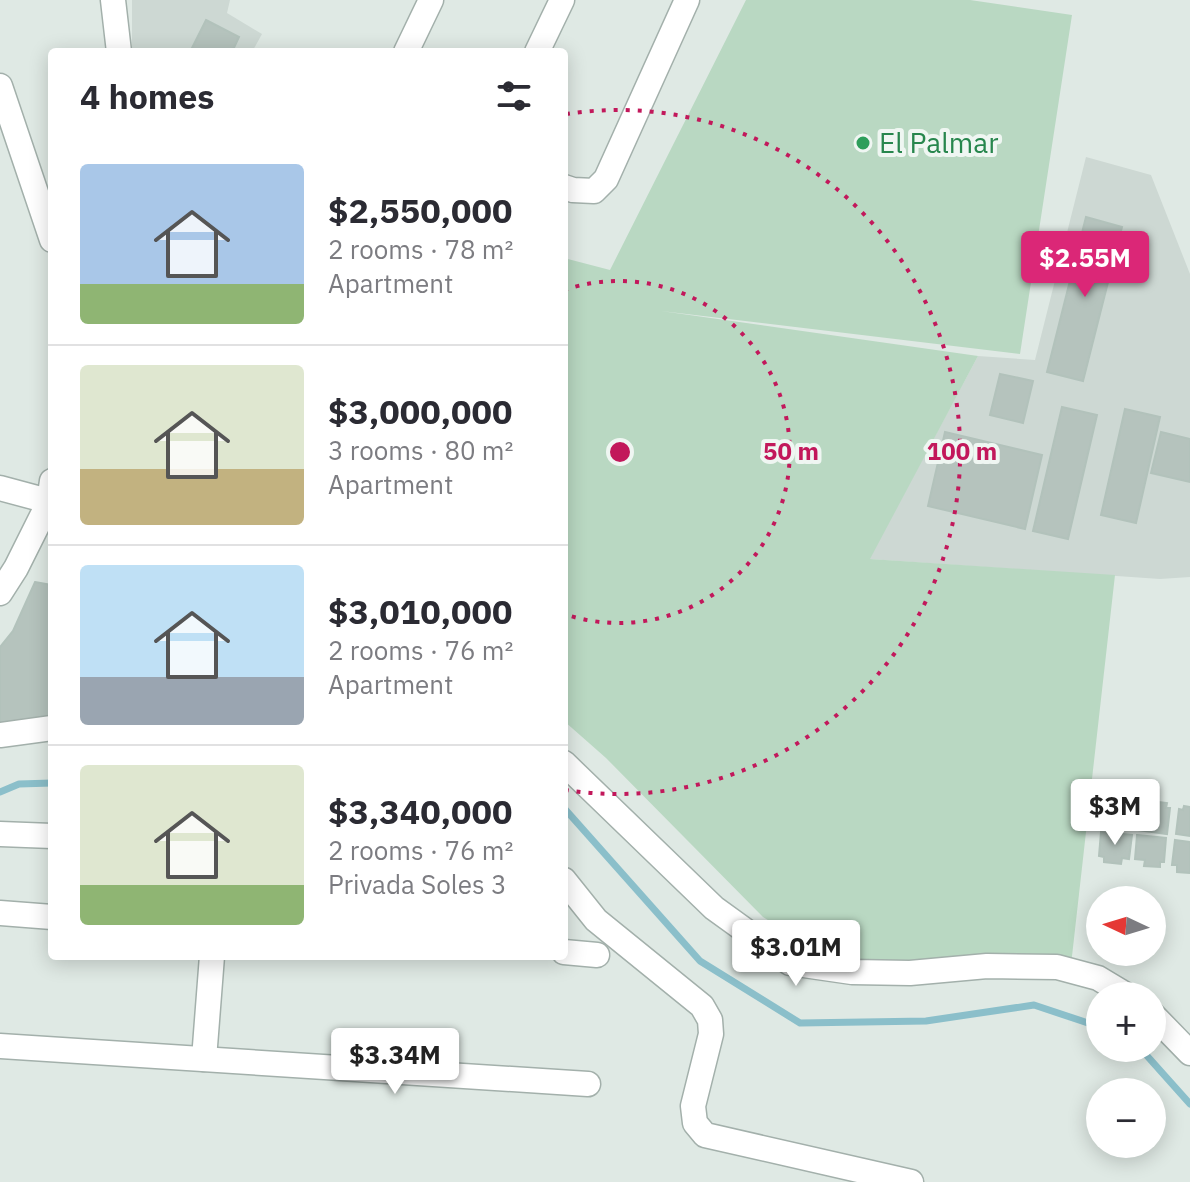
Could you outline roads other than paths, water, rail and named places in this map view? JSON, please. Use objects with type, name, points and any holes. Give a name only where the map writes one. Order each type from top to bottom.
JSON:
[{"type":"street","points":[[113,0],[119,48]]},
{"type":"street","points":[[408,48],[431,0]]},
{"type":"street","points":[[539,48],[562,0]]},
{"type":"street","points":[[568,188],[594,191],[606,179],[687,0]]},
{"type":"street","points":[[0,86],[48,228]]},
{"type":"street","points":[[0,488],[48,495]]},
{"type":"street","points":[[0,593],[16,568],[48,501]]},
{"type":"street","points":[[0,735],[48,729]]},
{"type":"street","points":[[568,767],[714,908],[790,963],[852,972],[910,973],[987,966],[1057,967],[1105,982]]},
{"type":"street","points":[[0,834],[48,836]]},
{"type":"street","points":[[568,885],[596,920],[702,1006],[710,1020],[711,1034],[693,1106],[695,1123],[705,1135],[911,1182]]},
{"type":"street","points":[[0,913],[48,917]]},
{"type":"street","points":[[568,952],[597,955]]},
{"type":"street","points":[[204,1059],[212,960]]},
{"type":"street","points":[[1166,1028],[1190,1053]]},
{"type":"street","points":[[0,1046],[588,1084]]},
{"type":"waterway","points":[[0,792],[19,784],[48,783]]},
{"type":"waterway","points":[[568,812],[700,961],[800,1023],[926,1021],[1034,1005],[1086,1022]]},
{"type":"waterway","points":[[1152,1062],[1190,1104]]},
{"type":"place","name":"El Palmar","points":[[863,143]]}]
